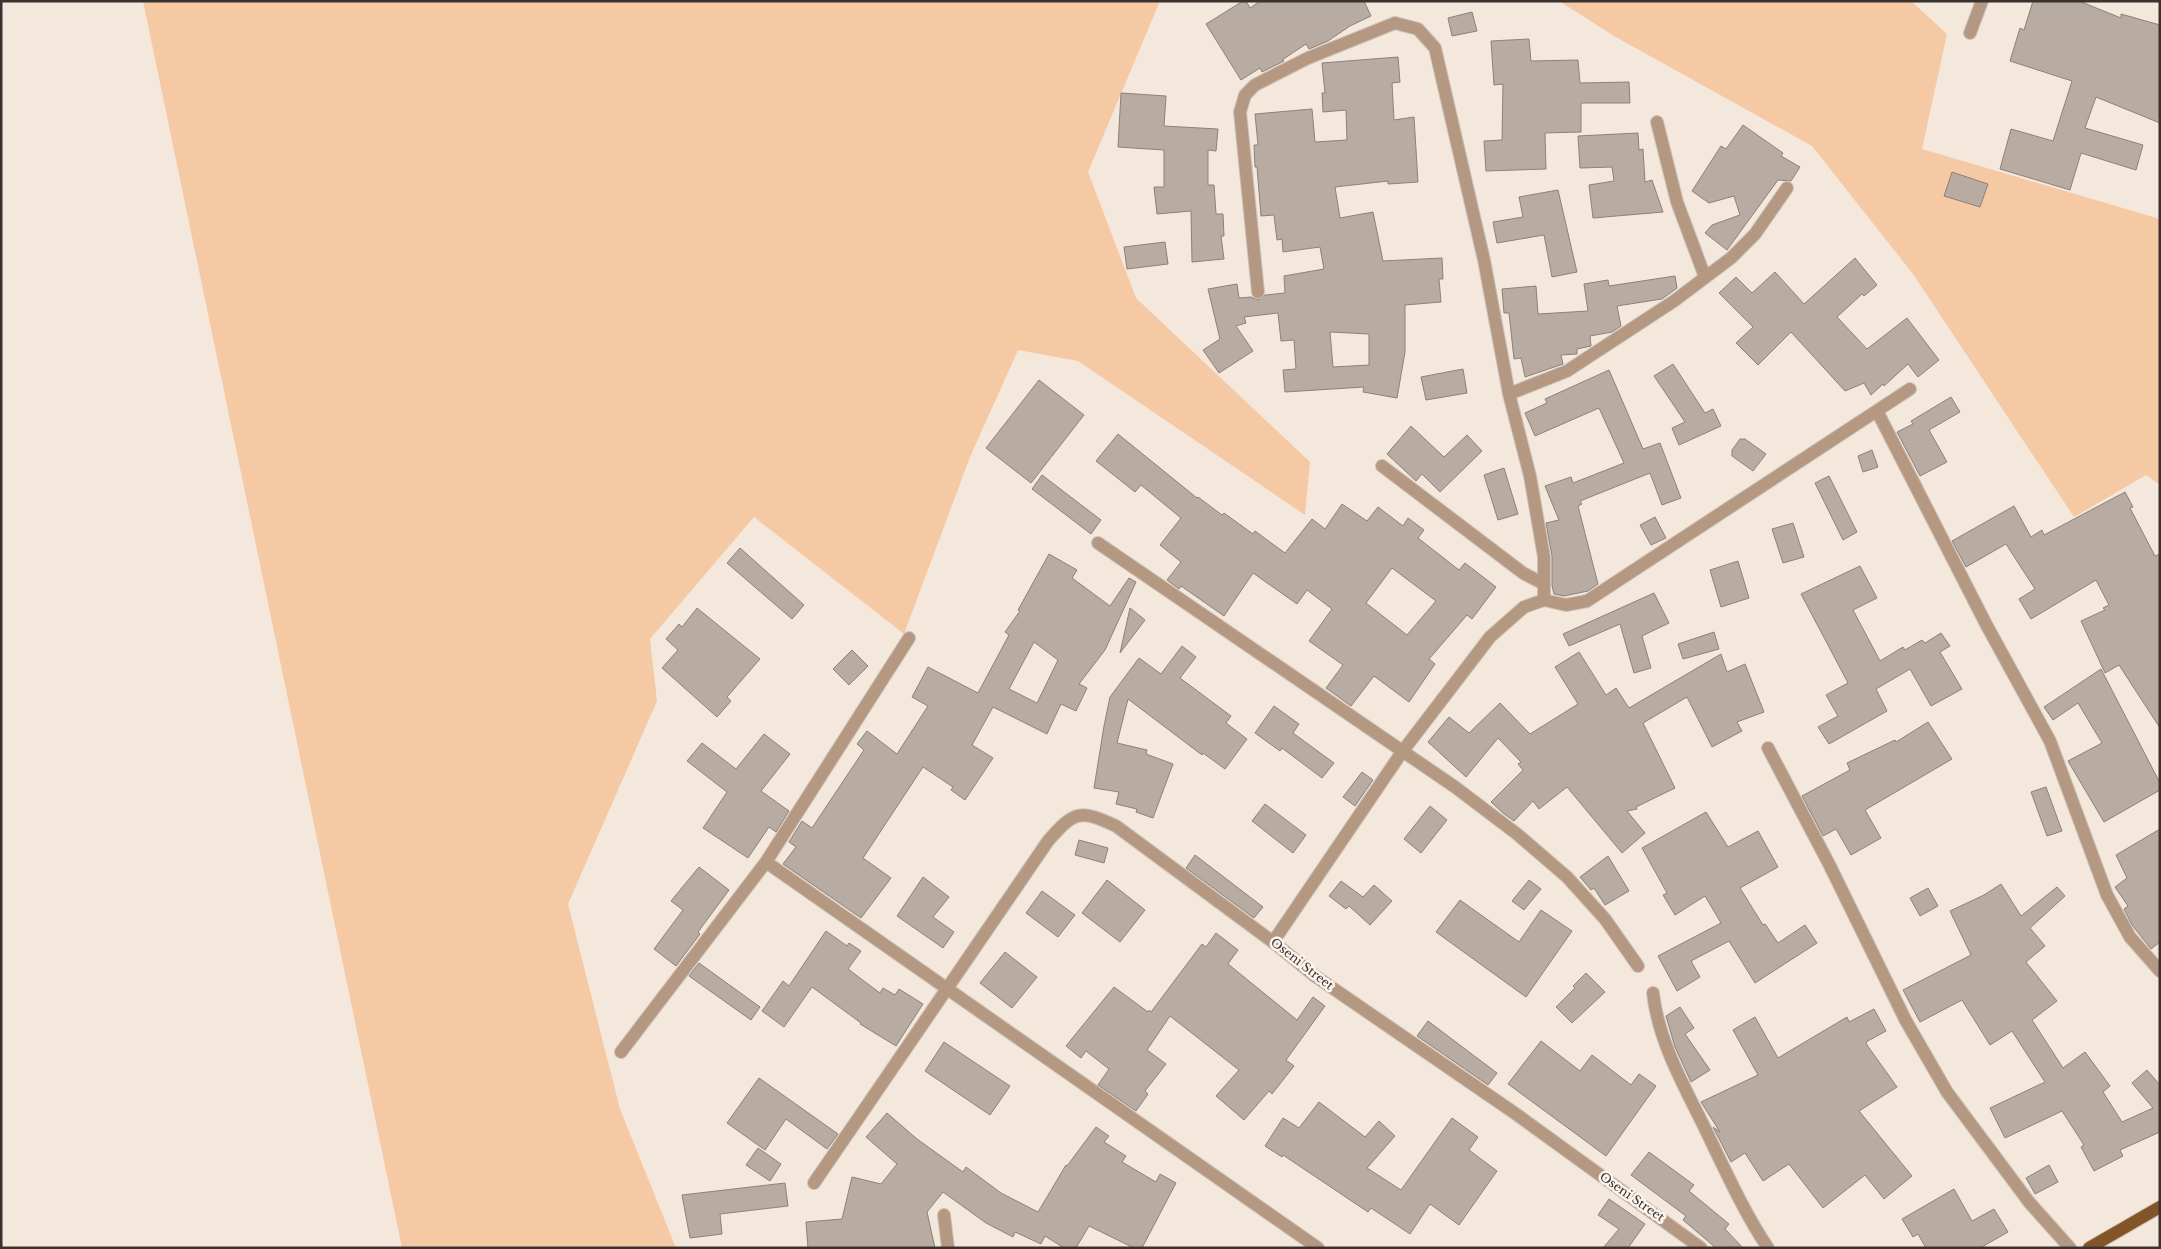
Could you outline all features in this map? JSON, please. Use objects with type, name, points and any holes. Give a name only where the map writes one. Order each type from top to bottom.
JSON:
[{"type":"main road","points":[[2090,1248],[2160,1207]]},
{"type":"street","points":[[1970,33],[1982,1]]},
{"type":"street","points":[[1258,292],[1240,112],[1245,95],[1255,85],[1308,58],[1395,24],[1418,29],[1435,48],[1484,260],[1509,394],[1530,476],[1544,557],[1544,600]]},
{"type":"street","points":[[1656,122],[1677,202],[1705,277]]},
{"type":"street","points":[[1509,394],[1568,371],[1674,301],[1732,258],[1755,234],[1787,188]]},
{"type":"street","points":[[1273,942],[1402,752],[1490,636],[1524,607],[1544,600],[1566,605],[1587,601],[1910,389]]},
{"type":"street","points":[[1876,411],[1987,626],[2050,741],[2107,895],[2130,938],[2160,971]]},
{"type":"street","points":[[1382,466],[1522,573],[1544,584]]},
{"type":"street","points":[[1098,543],[1455,787],[1517,834],[1568,877],[1605,919],[1638,966]]},
{"type":"street","points":[[621,1052],[766,862],[909,638]]},
{"type":"street","points":[[1768,748],[1829,864],[1906,1021],[1947,1092],[2029,1202],[2070,1248]]},
{"type":"street","name":"Oseni Street","points":[[814,1183],[1048,841],[1066,821],[1078,816],[1091,814],[1116,826],[1273,942],[1315,976],[1516,1114],[1701,1248]]},
{"type":"street","points":[[766,862],[1318,1248]]},
{"type":"street","points":[[1653,993],[1656,1019],[1668,1052],[1746,1211],[1768,1248]]},
{"type":"street","points":[[944,1215],[948,1248]]},
{"type":"shaded area","points":[[143,1],[1160,1],[1088,172],[1136,298],[1310,462],[1305,515],[1078,361],[1018,350],[970,457],[904,634],[754,517],[650,639],[657,701],[568,904],[620,1109],[676,1248],[402,1248]]},
{"type":"shaded area","points":[[1559,1],[1911,1],[1947,34],[1922,149],[2160,219],[2160,485],[2146,475],[2074,517],[1913,274],[1812,146],[1614,36]]},
{"type":"building","points":[[1246,1],[1250,8],[1260,1],[1364,1],[1371,16],[1350,26],[1328,41],[1309,49],[1306,44],[1282,60],[1284,61],[1262,72],[1260,68],[1241,80],[1206,24]]},
{"type":"building","points":[[2033,1],[2079,1],[2121,18],[2121,14],[2160,25],[2160,123],[2096,97],[2085,128],[2143,145],[2136,170],[2081,153],[2070,190],[2000,169],[2011,129],[2053,141],[2072,81],[2010,61],[2020,28],[2024,30]]},
{"type":"building","points":[[1472,12],[1477,31],[1452,36],[1448,18]]},
{"type":"building","points":[[1529,39],[1531,61],[1578,60],[1580,83],[1629,82],[1630,103],[1581,103],[1581,132],[1545,133],[1546,169],[1486,171],[1484,141],[1502,140],[1503,84],[1494,85],[1491,41]]},
{"type":"building","points":[[1398,57],[1400,82],[1392,83],[1394,120],[1414,117],[1418,182],[1388,184],[1388,181],[1335,187],[1340,218],[1373,212],[1383,261],[1442,258],[1443,279],[1439,279],[1441,302],[1405,305],[1405,352],[1397,398],[1363,392],[1364,387],[1285,392],[1283,370],[1296,369],[1294,340],[1281,341],[1278,313],[1244,317],[1246,323],[1236,326],[1253,351],[1219,373],[1203,350],[1220,339],[1208,289],[1237,284],[1239,298],[1251,297],[1259,300],[1265,295],[1285,293],[1284,276],[1324,269],[1320,247],[1283,252],[1282,239],[1277,240],[1274,215],[1261,216],[1254,145],[1258,145],[1255,114],[1312,109],[1315,142],[1347,140],[1346,110],[1323,112],[1322,93],[1325,93],[1322,63]],"holes":[[[1330,332],[1369,334],[1369,365],[1333,367]]]},
{"type":"building","points":[[1121,93],[1166,96],[1164,126],[1218,129],[1216,151],[1208,150],[1208,185],[1214,185],[1216,214],[1223,214],[1224,236],[1221,236],[1224,259],[1192,262],[1191,211],[1157,214],[1154,187],[1164,187],[1164,150],[1118,147]]},
{"type":"building","points":[[1743,125],[1783,153],[1781,156],[1800,167],[1791,181],[1778,180],[1727,250],[1705,233],[1712,225],[1740,215],[1734,196],[1709,203],[1692,191],[1721,146],[1726,149]]},
{"type":"building","points":[[1638,133],[1639,150],[1643,149],[1645,182],[1652,180],[1663,212],[1593,218],[1589,185],[1614,181],[1612,167],[1580,168],[1578,136]]},
{"type":"building","points":[[1952,172],[1988,184],[1980,207],[1944,196]]},
{"type":"building","points":[[1558,190],[1577,272],[1552,277],[1544,235],[1497,243],[1493,222],[1523,217],[1519,197]]},
{"type":"building","points":[[1165,242],[1168,264],[1127,269],[1124,247]]},
{"type":"building","points":[[1855,258],[1877,285],[1864,296],[1862,294],[1837,317],[1867,349],[1907,318],[1939,360],[1918,377],[1908,364],[1871,395],[1864,383],[1845,391],[1791,332],[1758,365],[1736,343],[1753,327],[1719,293],[1736,277],[1752,293],[1775,272],[1804,304]]},
{"type":"building","points":[[1675,276],[1677,288],[1662,299],[1617,306],[1621,326],[1612,332],[1590,336],[1591,346],[1577,349],[1577,354],[1561,355],[1563,364],[1525,377],[1521,358],[1514,359],[1509,313],[1504,313],[1502,289],[1536,286],[1538,314],[1588,311],[1584,284],[1608,280],[1609,286]]},
{"type":"building","points":[[1673,364],[1705,413],[1713,409],[1721,426],[1679,445],[1672,428],[1685,422],[1654,376]]},
{"type":"building","points":[[1463,369],[1467,393],[1426,400],[1421,377]]},
{"type":"building","points":[[1609,370],[1643,449],[1660,443],[1681,498],[1662,505],[1650,473],[1580,501],[1582,504],[1578,506],[1598,584],[1588,591],[1564,596],[1554,594],[1552,586],[1552,556],[1546,523],[1559,520],[1545,486],[1571,477],[1573,483],[1624,463],[1599,408],[1535,436],[1525,413],[1547,403],[1545,399]]},
{"type":"building","points":[[1039,380],[1084,415],[1031,483],[986,448]]},
{"type":"building","points":[[1951,397],[1960,412],[1929,430],[1947,462],[1920,476],[1897,432],[1913,424],[1911,421]]},
{"type":"building","points":[[1411,426],[1444,457],[1467,435],[1482,451],[1440,492],[1422,474],[1416,481],[1387,454]]},
{"type":"building","points":[[1118,434],[1197,498],[1222,515],[1224,513],[1253,534],[1255,531],[1285,553],[1312,519],[1325,529],[1342,504],[1367,521],[1378,507],[1403,526],[1408,518],[1424,530],[1418,538],[1459,570],[1465,563],[1496,587],[1472,619],[1467,615],[1429,659],[1435,664],[1409,702],[1374,676],[1351,706],[1326,688],[1343,665],[1309,641],[1332,609],[1307,590],[1297,604],[1253,573],[1224,616],[1181,586],[1179,589],[1167,580],[1181,562],[1160,545],[1181,518],[1141,485],[1135,492],[1096,461]],"holes":[[[1392,568],[1436,601],[1407,635],[1366,603]]]},
{"type":"building","points":[[1740,439],[1745,439],[1766,454],[1753,471],[1732,456],[1732,450]]},
{"type":"building","points":[[1872,450],[1878,467],[1863,472],[1858,456]]},
{"type":"building","points":[[1504,468],[1518,514],[1498,520],[1484,475]]},
{"type":"building","points":[[1042,475],[1101,520],[1091,534],[1032,489]]},
{"type":"building","points":[[1829,476],[1857,532],[1843,540],[1815,483]]},
{"type":"building","points":[[2125,492],[2133,507],[2130,508],[2155,556],[2160,554],[2160,728],[2119,665],[2105,673],[2081,621],[2105,610],[2103,608],[2109,605],[2096,580],[2031,619],[2019,599],[2035,589],[2006,544],[1966,567],[1952,541],[2014,506],[2031,537],[2042,530],[2044,535]]},
{"type":"building","points":[[1655,517],[1666,538],[1651,545],[1640,525]]},
{"type":"building","points":[[1793,523],[1804,557],[1783,563],[1772,529]]},
{"type":"building","points":[[740,548],[804,605],[792,619],[727,563]]},
{"type":"building","points":[[1049,554],[1077,570],[1072,578],[1110,606],[1129,578],[1136,582],[1105,650],[1079,684],[1087,688],[1076,711],[1061,704],[1047,734],[993,707],[972,745],[993,758],[965,800],[951,790],[953,787],[923,767],[863,858],[891,878],[861,918],[783,864],[796,847],[789,842],[802,821],[812,828],[864,750],[857,744],[867,731],[897,754],[928,706],[912,697],[928,667],[978,693],[1009,635],[1005,632],[1020,611],[1018,610]],"holes":[[[1034,642],[1058,660],[1037,703],[1009,689]]]},
{"type":"building","points":[[1738,561],[1749,598],[1721,607],[1710,570]]},
{"type":"building","points":[[1860,566],[1877,598],[1853,610],[1880,661],[1903,647],[1905,650],[1922,640],[1925,643],[1941,633],[1950,646],[1940,652],[1962,689],[1931,706],[1910,669],[1876,689],[1887,711],[1829,744],[1818,727],[1838,716],[1826,695],[1848,683],[1801,594]]},
{"type":"building","points":[[1654,593],[1669,623],[1642,636],[1651,668],[1634,673],[1620,624],[1569,646],[1563,634]]},
{"type":"building","points":[[697,608],[760,659],[727,697],[731,701],[717,717],[662,668],[678,650],[666,639],[679,624],[682,627]]},
{"type":"building","points":[[1130,608],[1145,620],[1120,653]]},
{"type":"building","points":[[1714,632],[1719,649],[1683,659],[1678,644]]},
{"type":"building","points":[[1182,646],[1196,657],[1180,678],[1231,716],[1226,723],[1247,739],[1225,769],[1203,753],[1202,755],[1128,699],[1117,743],[1147,750],[1146,754],[1173,764],[1153,818],[1136,812],[1137,809],[1116,804],[1119,792],[1094,788],[1104,726],[1110,697],[1139,658],[1161,674]]},
{"type":"building","points":[[852,650],[868,666],[849,685],[833,669]]},
{"type":"building","points":[[1579,652],[1606,695],[1616,688],[1629,708],[1721,654],[1727,672],[1745,664],[1764,712],[1737,722],[1742,731],[1712,747],[1687,697],[1643,723],[1675,788],[1636,807],[1637,809],[1627,811],[1645,833],[1622,853],[1567,787],[1539,809],[1533,801],[1514,821],[1491,802],[1523,770],[1518,764],[1521,762],[1498,738],[1466,777],[1428,742],[1449,717],[1469,733],[1500,703],[1530,734],[1578,704],[1555,667]]},
{"type":"building","points":[[2101,669],[2160,783],[2160,790],[2104,822],[2068,761],[2102,743],[2078,703],[2053,720],[2044,707]]},
{"type":"building","points":[[1274,706],[1299,724],[1293,733],[1334,763],[1322,778],[1282,748],[1280,751],[1255,733]]},
{"type":"building","points":[[1928,722],[1952,759],[1865,810],[1881,838],[1851,855],[1836,829],[1823,836],[1802,796],[1850,770],[1847,763],[1895,740],[1896,742]]},
{"type":"building","points":[[764,734],[790,754],[761,791],[789,811],[776,832],[769,827],[748,858],[703,828],[727,792],[687,761],[702,743],[736,769]]},
{"type":"building","points":[[1362,772],[1373,780],[1355,806],[1343,797]]},
{"type":"building","points":[[2046,787],[2062,831],[2047,836],[2031,792]]},
{"type":"building","points":[[1265,804],[1306,835],[1293,853],[1252,821]]},
{"type":"building","points":[[1430,806],[1447,820],[1421,853],[1404,839]]},
{"type":"building","points":[[1706,812],[1728,847],[1758,831],[1778,867],[1740,888],[1763,925],[1765,924],[1778,943],[1805,925],[1817,943],[1755,983],[1729,941],[1691,961],[1700,977],[1677,991],[1658,956],[1721,923],[1705,896],[1675,915],[1663,895],[1667,893],[1642,848]]},
{"type":"building","points":[[2160,829],[2160,942],[2151,949],[2132,925],[2124,909],[2128,906],[2115,887],[2127,878],[2116,855]]},
{"type":"building","points":[[1079,840],[1108,848],[1104,863],[1075,855]]},
{"type":"building","points":[[1195,855],[1263,907],[1254,918],[1186,868]]},
{"type":"building","points":[[1608,856],[1629,891],[1605,905],[1594,888],[1591,890],[1580,877]]},
{"type":"building","points":[[699,867],[729,890],[676,966],[654,949],[683,910],[671,901]]},
{"type":"building","points":[[923,877],[949,897],[933,917],[954,932],[943,948],[897,916]]},
{"type":"building","points":[[1107,880],[1145,910],[1120,942],[1082,913]]},
{"type":"building","points":[[1529,880],[1541,889],[1524,910],[1512,901]]},
{"type":"building","points":[[1341,881],[1363,897],[1374,885],[1392,901],[1370,925],[1349,906],[1346,909],[1329,896]]},
{"type":"building","points":[[2001,884],[2021,916],[2057,887],[2065,896],[2030,928],[2045,946],[2026,962],[2057,1001],[2032,1020],[2063,1068],[2085,1052],[2110,1086],[2103,1092],[2122,1122],[2153,1108],[2132,1083],[2147,1070],[2160,1085],[2160,1132],[2120,1150],[2123,1156],[2094,1171],[2081,1147],[2084,1145],[2062,1111],[2005,1138],[1990,1108],[2045,1082],[2012,1031],[1990,1045],[1962,1000],[1920,1022],[1903,990],[1971,955],[1950,911],[1984,895]]},
{"type":"building","points":[[1928,888],[1938,906],[1920,916],[1910,898]]},
{"type":"building","points":[[1042,891],[1075,915],[1058,937],[1026,913]]},
{"type":"building","points":[[1460,900],[1519,942],[1541,910],[1572,931],[1526,997],[1436,932]]},
{"type":"building","points":[[826,931],[847,946],[849,943],[861,951],[848,969],[880,993],[883,988],[895,995],[899,989],[923,1004],[896,1046],[860,1024],[812,987],[784,1027],[762,1011],[783,981],[789,986]]},
{"type":"building","points":[[1216,933],[1238,950],[1228,964],[1297,1020],[1313,997],[1325,1006],[1286,1060],[1294,1066],[1272,1094],[1269,1091],[1244,1120],[1216,1096],[1239,1070],[1170,1016],[1147,1050],[1166,1064],[1145,1091],[1148,1094],[1136,1111],[1098,1085],[1109,1069],[1086,1051],[1081,1058],[1066,1046],[1114,987],[1148,1012],[1149,1010],[1151,1012],[1202,944],[1206,947]]},
{"type":"building","points":[[1005,952],[1037,977],[1012,1008],[980,983]]},
{"type":"building","points":[[699,963],[760,1007],[751,1020],[689,976]]},
{"type":"building","points":[[1586,973],[1605,992],[1572,1023],[1556,1007],[1575,988],[1573,986]]},
{"type":"building","points":[[1680,1007],[1694,1028],[1685,1034],[1710,1070],[1691,1082],[1675,1047],[1666,1016]]},
{"type":"building","points":[[1874,1009],[1886,1031],[1866,1042],[1897,1087],[1859,1111],[1912,1176],[1884,1199],[1865,1175],[1823,1208],[1789,1164],[1763,1181],[1745,1153],[1731,1162],[1713,1127],[1720,1132],[1701,1102],[1758,1075],[1733,1030],[1755,1017],[1778,1058],[1847,1017],[1849,1022]]},
{"type":"building","points":[[1428,1021],[1497,1073],[1488,1085],[1417,1036]]},
{"type":"building","points":[[1541,1041],[1580,1071],[1592,1055],[1631,1085],[1639,1074],[1656,1086],[1606,1156],[1508,1084]]},
{"type":"building","points":[[944,1042],[1010,1086],[990,1115],[925,1071]]},
{"type":"building","points":[[759,1078],[838,1134],[827,1149],[786,1119],[765,1150],[727,1123]]},
{"type":"building","points":[[1319,1102],[1365,1137],[1379,1121],[1395,1136],[1367,1168],[1401,1190],[1452,1118],[1478,1137],[1469,1150],[1497,1171],[1459,1225],[1430,1204],[1410,1234],[1371,1208],[1368,1212],[1283,1155],[1282,1157],[1265,1146],[1283,1118],[1299,1128]]},
{"type":"building","points":[[887,1113],[917,1139],[963,1172],[966,1167],[1001,1193],[1038,1212],[1066,1165],[1096,1127],[1109,1136],[1104,1142],[1126,1156],[1122,1162],[1156,1182],[1160,1174],[1176,1183],[1142,1248],[1134,1248],[1089,1226],[1076,1248],[1064,1248],[1045,1236],[1041,1244],[1015,1232],[1013,1237],[986,1223],[943,1192],[927,1212],[935,1248],[808,1248],[806,1222],[842,1219],[852,1177],[881,1184],[897,1164],[866,1137]]},
{"type":"building","points":[[758,1148],[781,1164],[770,1181],[746,1165]]},
{"type":"building","points":[[1649,1152],[1694,1185],[1689,1191],[1729,1224],[1725,1229],[1743,1248],[1716,1248],[1683,1220],[1686,1216],[1631,1175]]},
{"type":"building","points":[[2049,1165],[2058,1182],[2035,1194],[2026,1178]]},
{"type":"building","points":[[785,1183],[788,1206],[720,1214],[722,1234],[690,1238],[682,1195]]},
{"type":"building","points":[[1954,1189],[1972,1221],[1994,1209],[2008,1232],[1980,1248],[1926,1248],[1918,1234],[1913,1237],[1902,1219]]},
{"type":"building","points":[[1609,1199],[1645,1224],[1628,1248],[1603,1248],[1619,1229],[1598,1215]]}]
